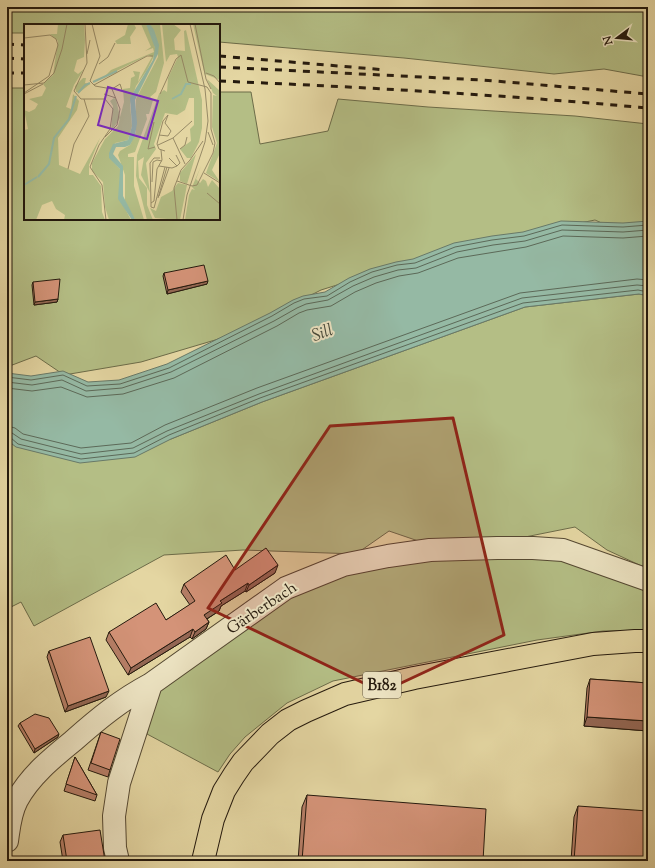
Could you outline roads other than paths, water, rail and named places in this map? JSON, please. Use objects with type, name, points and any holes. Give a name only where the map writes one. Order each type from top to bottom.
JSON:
[{"type":"main road","name":"B182","points":[[202,861],[213,820],[224,791],[234,775],[270,734],[288,720],[306,711],[345,694],[414,678],[592,644],[635,640],[648,641]]},
{"type":"street","name":"Gärberbach","points":[[7,842],[12,811],[12,796],[56,755],[103,715],[128,697],[151,684],[286,588],[344,565],[388,556],[430,550],[497,548],[563,550],[648,580]]},
{"type":"street","points":[[118,861],[115,848],[114,816],[119,783],[151,684]]},
{"type":"water","name":"Sill","points":[[561,221],[623,223],[648,221],[648,296],[639,294],[525,307],[262,402],[171,439],[135,457],[80,463],[16,447],[7,440],[7,373],[31,376],[63,371],[88,382],[119,380],[167,364],[293,300],[303,296],[325,292],[349,278],[370,269],[413,259],[454,243],[523,232]]},
{"type":"railway","points":[[7,44],[24,45]]},
{"type":"railway","points":[[220,56],[386,70]]},
{"type":"railway","points":[[7,58],[24,59]]},
{"type":"railway","points":[[220,67],[483,80],[648,94]]},
{"type":"railway","points":[[7,73],[24,73]]},
{"type":"railway","points":[[220,81],[434,92],[648,108]]}]
